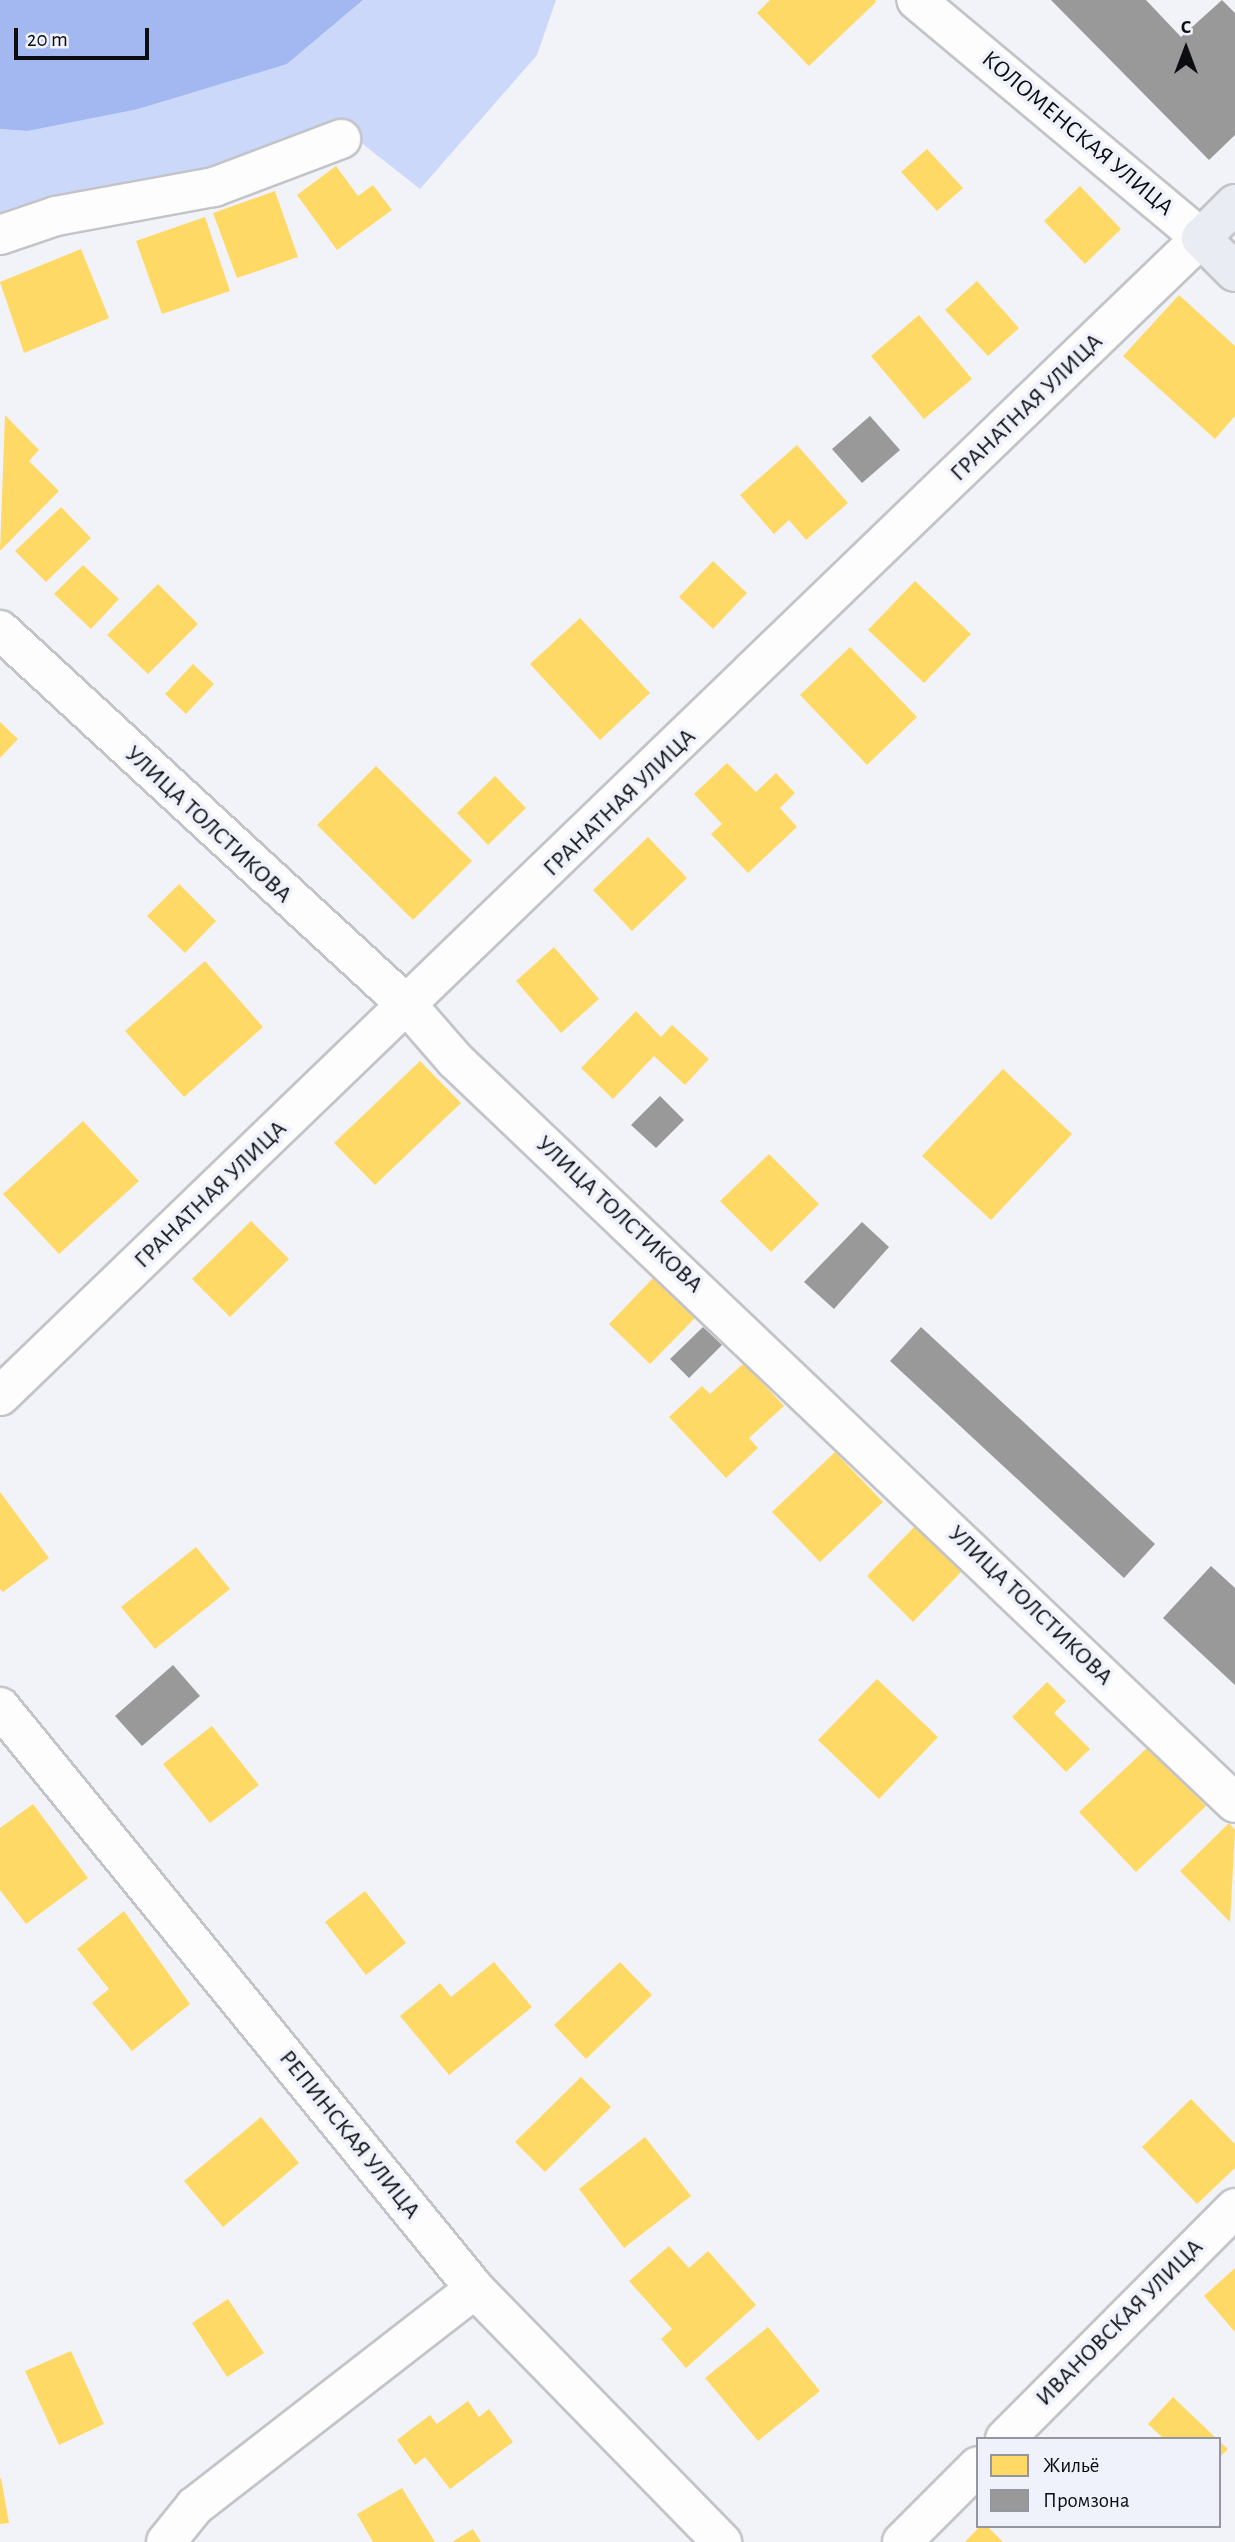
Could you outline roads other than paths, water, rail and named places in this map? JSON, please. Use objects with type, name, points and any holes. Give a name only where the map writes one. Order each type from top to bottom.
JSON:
[{"type":"main road","name":"ГРАНАТНАЯ УЛИЦА","points":[[1201,238],[1235,204]]},
{"type":"main road","name":"КОЛОМЕНСКАЯ УЛИЦА","points":[[1201,238],[1235,272]]},
{"type":"street","name":"КОЛОМЕНСКАЯ УЛИЦА","points":[[916,0],[1201,238]]},
{"type":"street","points":[[0,235],[56,216],[214,187],[341,139]]},
{"type":"street","name":"ГРАНАТНАЯ УЛИЦА","points":[[0,1396],[409,1007],[1201,238]]},
{"type":"street","name":"УЛИЦА ТОЛСТИКОВА","points":[[0,631],[409,1007],[455,1060],[1235,1803]]},
{"type":"street","name":"РЕПИНСКАЯ УЛИЦА","points":[[0,1707],[475,2288],[722,2542]]},
{"type":"street","name":"ИВАНОВСКАЯ УЛИЦА","points":[[1007,2437],[1235,2208]]},
{"type":"street","points":[[166,2542],[195,2505],[475,2288]]},
{"type":"street","points":[[902,2542],[976,2468]]},
{"type":"water","points":[[0,0],[363,0],[287,64],[138,109],[27,131],[0,129]]}]
